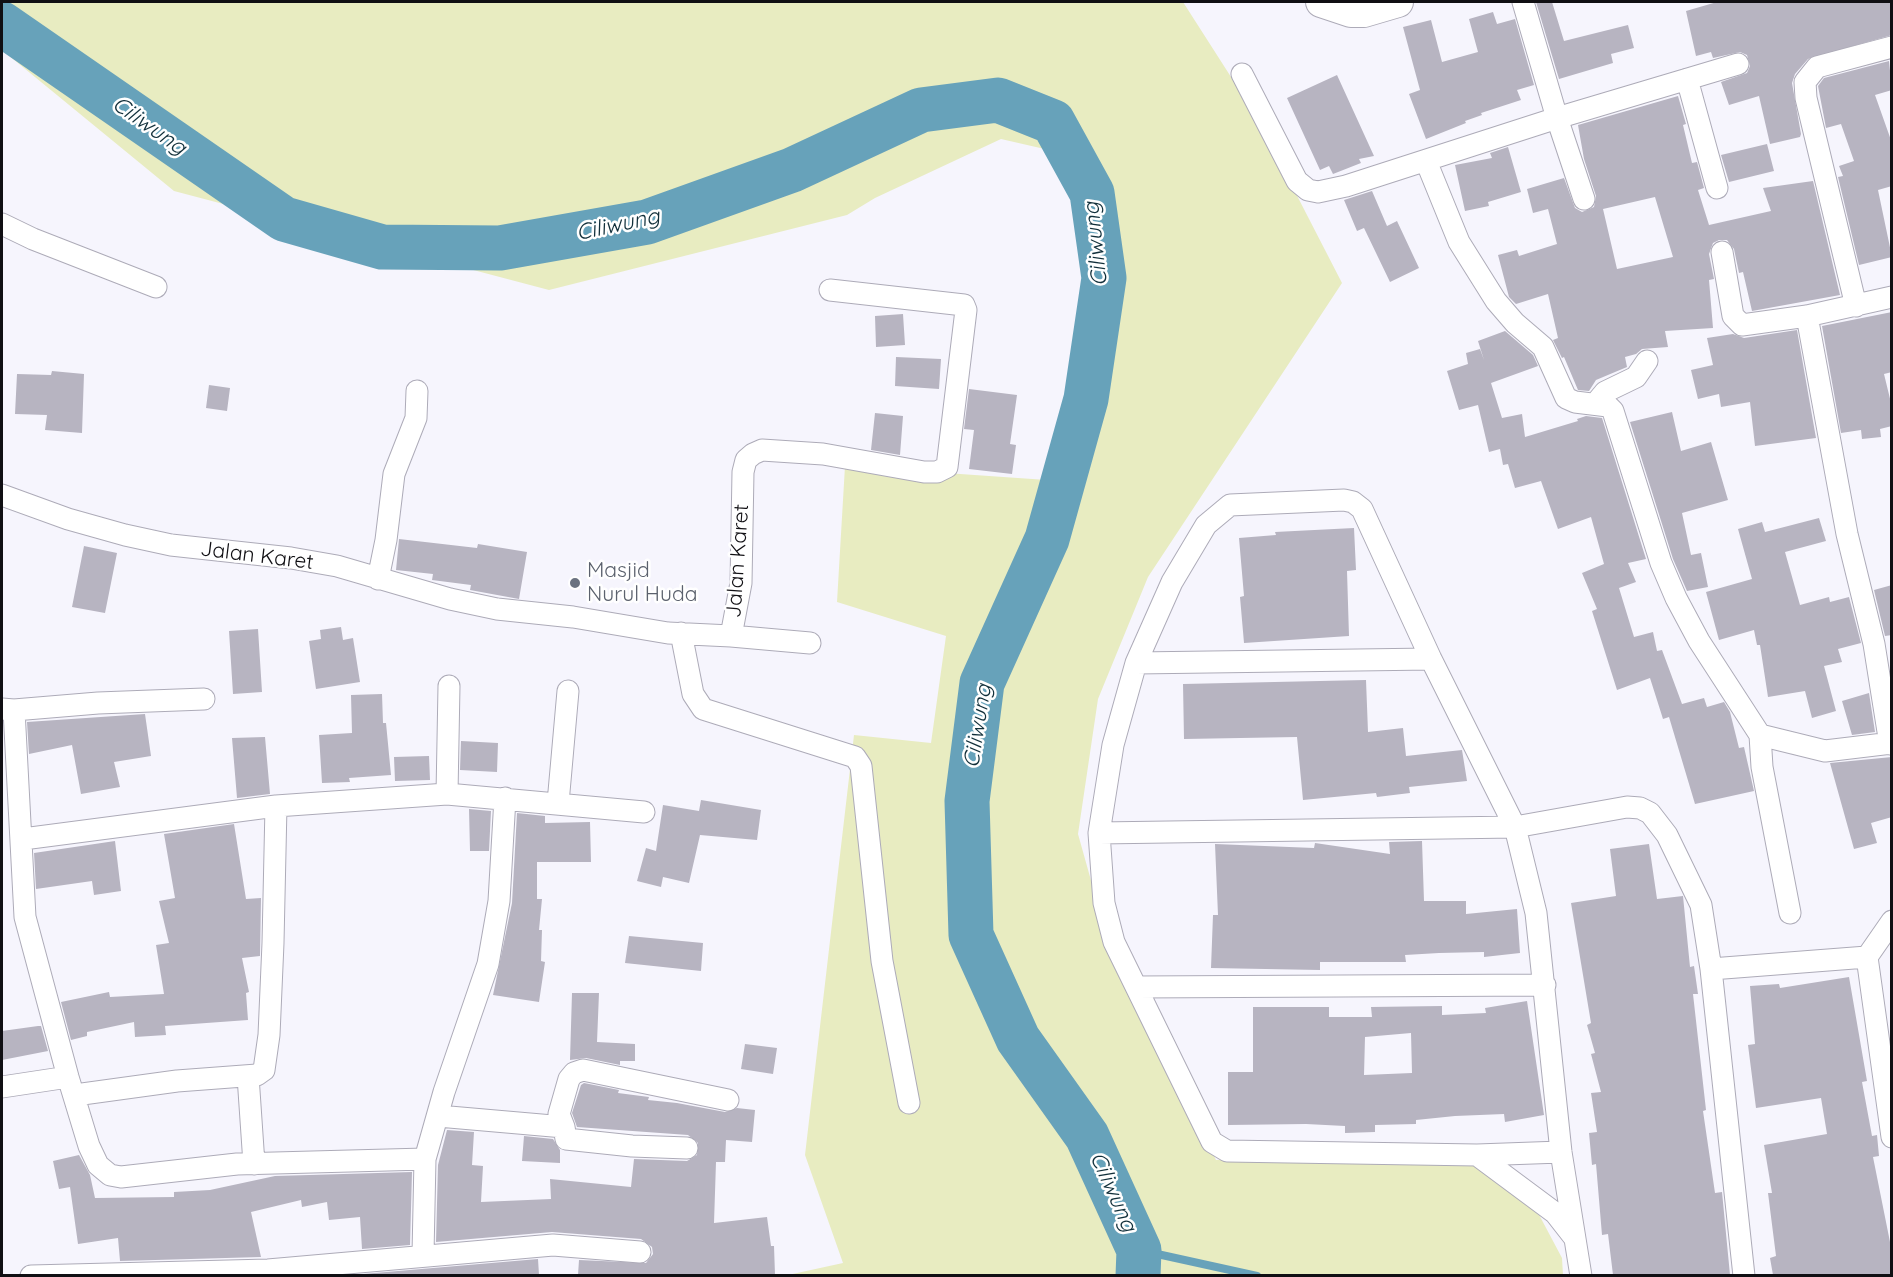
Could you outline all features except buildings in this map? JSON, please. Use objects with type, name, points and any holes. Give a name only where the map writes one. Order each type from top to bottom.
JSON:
[{"type":"main road","points":[[1321,2],[1351,12],[1364,12],[1398,2]]},
{"type":"street","points":[[1523,2],[1557,118],[1584,199]]},
{"type":"street","points":[[1856,306],[1806,98],[1805,82],[1817,67],[1892,47]]},
{"type":"street","points":[[1242,74],[1298,180],[1308,190],[1329,191],[1557,118],[1738,64]]},
{"type":"street","points":[[1687,79],[1717,188]]},
{"type":"street","points":[[1426,161],[1459,242],[1496,301],[1515,323],[1543,347],[1566,398],[1608,406],[1613,411],[1661,563],[1683,612],[1760,735],[1764,777],[1790,913]]},
{"type":"street","points":[[2,224],[156,287]]},
{"type":"street","points":[[1722,252],[1737,323],[1747,325],[1807,315],[1892,297]]},
{"type":"street","name":"Jalan Karet","points":[[2,495],[68,519],[125,536],[337,566],[450,599],[497,609],[681,633],[732,636],[741,583],[743,472],[746,460],[753,454],[762,450],[823,454],[924,472],[937,472],[947,467],[966,310],[964,305],[830,290]]},
{"type":"street","points":[[1760,735],[1825,751],[1891,744],[1874,644],[1847,534],[1807,315]]},
{"type":"street","points":[[1596,404],[1605,392],[1636,377],[1647,362]]},
{"type":"street","points":[[378,579],[386,540],[394,474],[416,418],[417,391]]},
{"type":"street","points":[[1561,1152],[1477,1155],[1221,1150],[1212,1142],[1114,942],[1104,903],[1099,833],[1113,745],[1136,663],[1172,582],[1206,525],[1230,505],[1344,500],[1353,502],[1362,509],[1431,659],[1515,827],[1536,913],[1561,1152],[1581,1275]]},
{"type":"street","points":[[681,633],[693,694],[703,709],[855,757],[861,766],[882,961],[909,1104]]},
{"type":"street","points":[[732,636],[810,643]]},
{"type":"street","points":[[1136,663],[1431,659]]},
{"type":"street","points":[[447,794],[449,686]]},
{"type":"street","points":[[558,803],[568,691]]},
{"type":"street","points":[[204,699],[8,709],[23,839],[21,860],[25,917],[71,1086],[89,1146],[98,1165],[110,1175],[121,1177],[254,1164],[425,1159]]},
{"type":"street","points":[[23,839],[276,806],[447,794],[644,812]]},
{"type":"street","points":[[423,1254],[425,1159],[488,964],[499,901],[505,798]]},
{"type":"street","points":[[2,1087],[177,1081],[248,1076],[264,1070],[269,1035],[276,806]]},
{"type":"street","points":[[1099,833],[1515,827],[1627,807],[1640,808],[1650,813],[1667,835],[1701,904],[1711,969],[1744,1275]]},
{"type":"street","points":[[1892,921],[1867,957],[1892,1137]]},
{"type":"street","points":[[1711,969],[1867,957]]},
{"type":"street","points":[[1136,987],[1545,985]]},
{"type":"street","points":[[687,1148],[632,1146],[566,1139],[559,1114],[569,1079],[574,1073],[583,1070],[728,1100]]},
{"type":"street","points":[[248,1076],[254,1164]]},
{"type":"street","points":[[438,1116],[564,1127]]},
{"type":"street","points":[[1477,1155],[1555,1213],[1575,1239]]},
{"type":"street","points":[[31,1275],[268,1273],[423,1254],[553,1245],[640,1252]]},
{"type":"green space","points":[[2,2],[1183,2],[1256,116],[1342,283],[1148,577],[1098,699],[1078,834],[1106,934],[1216,1160],[1449,1148],[1527,1192],[1562,1258],[1563,1275],[788,1275],[843,1263],[805,1155],[854,735],[931,743],[946,636],[837,602],[845,466],[1061,481],[1094,209],[1062,153],[1001,139],[875,198],[847,215],[549,290],[174,191],[2,50]]},
{"type":"waterway","name":"Ciliwung","points":[[2,24],[284,219],[382,247],[500,248],[647,222],[792,170],[921,110],[998,100],[1053,122],[1092,193],[1104,278],[1086,399],[1047,539],[982,683],[967,801],[971,935],[1018,1039],[1087,1136],[1139,1250],[1138,1276]]},
{"type":"waterway","points":[[1139,1250],[1257,1276]]},
{"type":"place","name":"Masjid Nurul Huda","points":[[575,583]]}]
